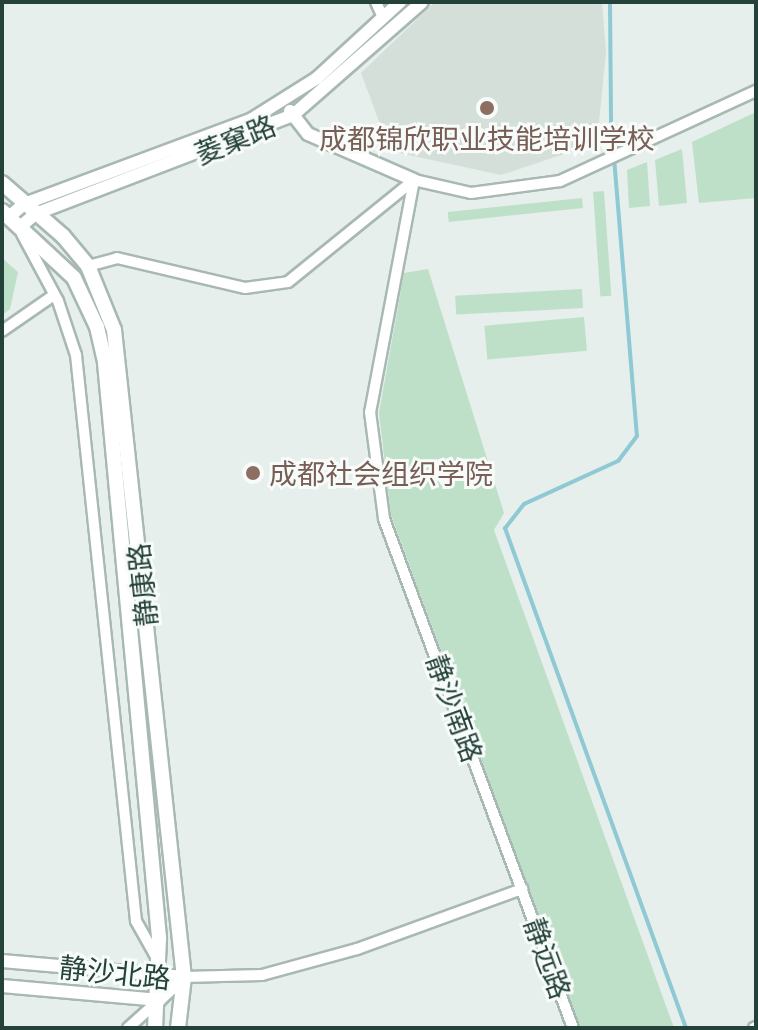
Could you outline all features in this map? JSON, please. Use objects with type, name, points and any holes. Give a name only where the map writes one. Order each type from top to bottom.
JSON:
[{"type":"main road","name":"静康路","points":[[2,183],[63,236],[88,266],[108,306],[118,358],[184,977],[178,1028]]},
{"type":"main road","name":"静康路","points":[[9,218],[74,278],[97,327],[105,363],[160,969],[155,1028]]},
{"type":"street","points":[[376,2],[383,18]]},
{"type":"street","name":"菱窠路","points":[[9,218],[252,119],[317,78],[400,2]]},
{"type":"street","name":"菱窠路","points":[[30,209],[293,115],[422,2]]},
{"type":"street","points":[[283,100],[308,134],[414,180],[471,193],[517,190],[560,181],[629,152],[756,91]]},
{"type":"street","points":[[88,266],[117,258],[245,288],[288,282],[414,180]]},
{"type":"street","name":"静沙南路","points":[[414,180],[370,412],[384,519],[522,889]]},
{"type":"street","points":[[9,218],[54,295],[76,355],[136,921],[160,969]]},
{"type":"street","points":[[2,331],[54,295]]},
{"type":"street","points":[[184,977],[262,975],[357,949],[522,889]]},
{"type":"street","name":"静远路","points":[[522,889],[573,1028]]},
{"type":"street","name":"静沙北路","points":[[2,961],[160,969],[184,977],[159,1000],[2,986]]},
{"type":"street","points":[[128,1028],[159,1000]]},
{"type":"shaded area","name":"成都锦欣职业技能培训学校","points":[[435,2],[602,2],[606,52],[597,143],[501,175],[390,151],[361,73]]},
{"type":"green space","points":[[756,112],[756,198],[699,203],[692,142]]},
{"type":"green space","points":[[682,149],[687,203],[659,206],[655,160]]},
{"type":"green space","points":[[647,162],[650,206],[629,208],[627,170]]},
{"type":"green space","points":[[604,191],[611,296],[600,297],[593,192]]},
{"type":"green space","points":[[582,198],[583,208],[449,222],[448,212]]},
{"type":"green space","points":[[2,258],[18,272],[10,309],[2,315]]},
{"type":"green space","points":[[428,269],[504,513],[494,530],[674,1028],[580,1028],[391,515],[379,413],[404,273]]},
{"type":"green space","points":[[582,289],[583,308],[456,315],[455,296]]},
{"type":"green space","points":[[584,317],[587,351],[487,360],[484,326]]},
{"type":"waterway","points":[[610,2],[611,121],[637,436],[618,461],[524,504],[505,528],[686,1028]]},
{"type":"place","name":"成都锦欣职业技能培训学校","points":[[487,108]]},
{"type":"place","name":"成都社会组织学院","points":[[253,473]]}]
